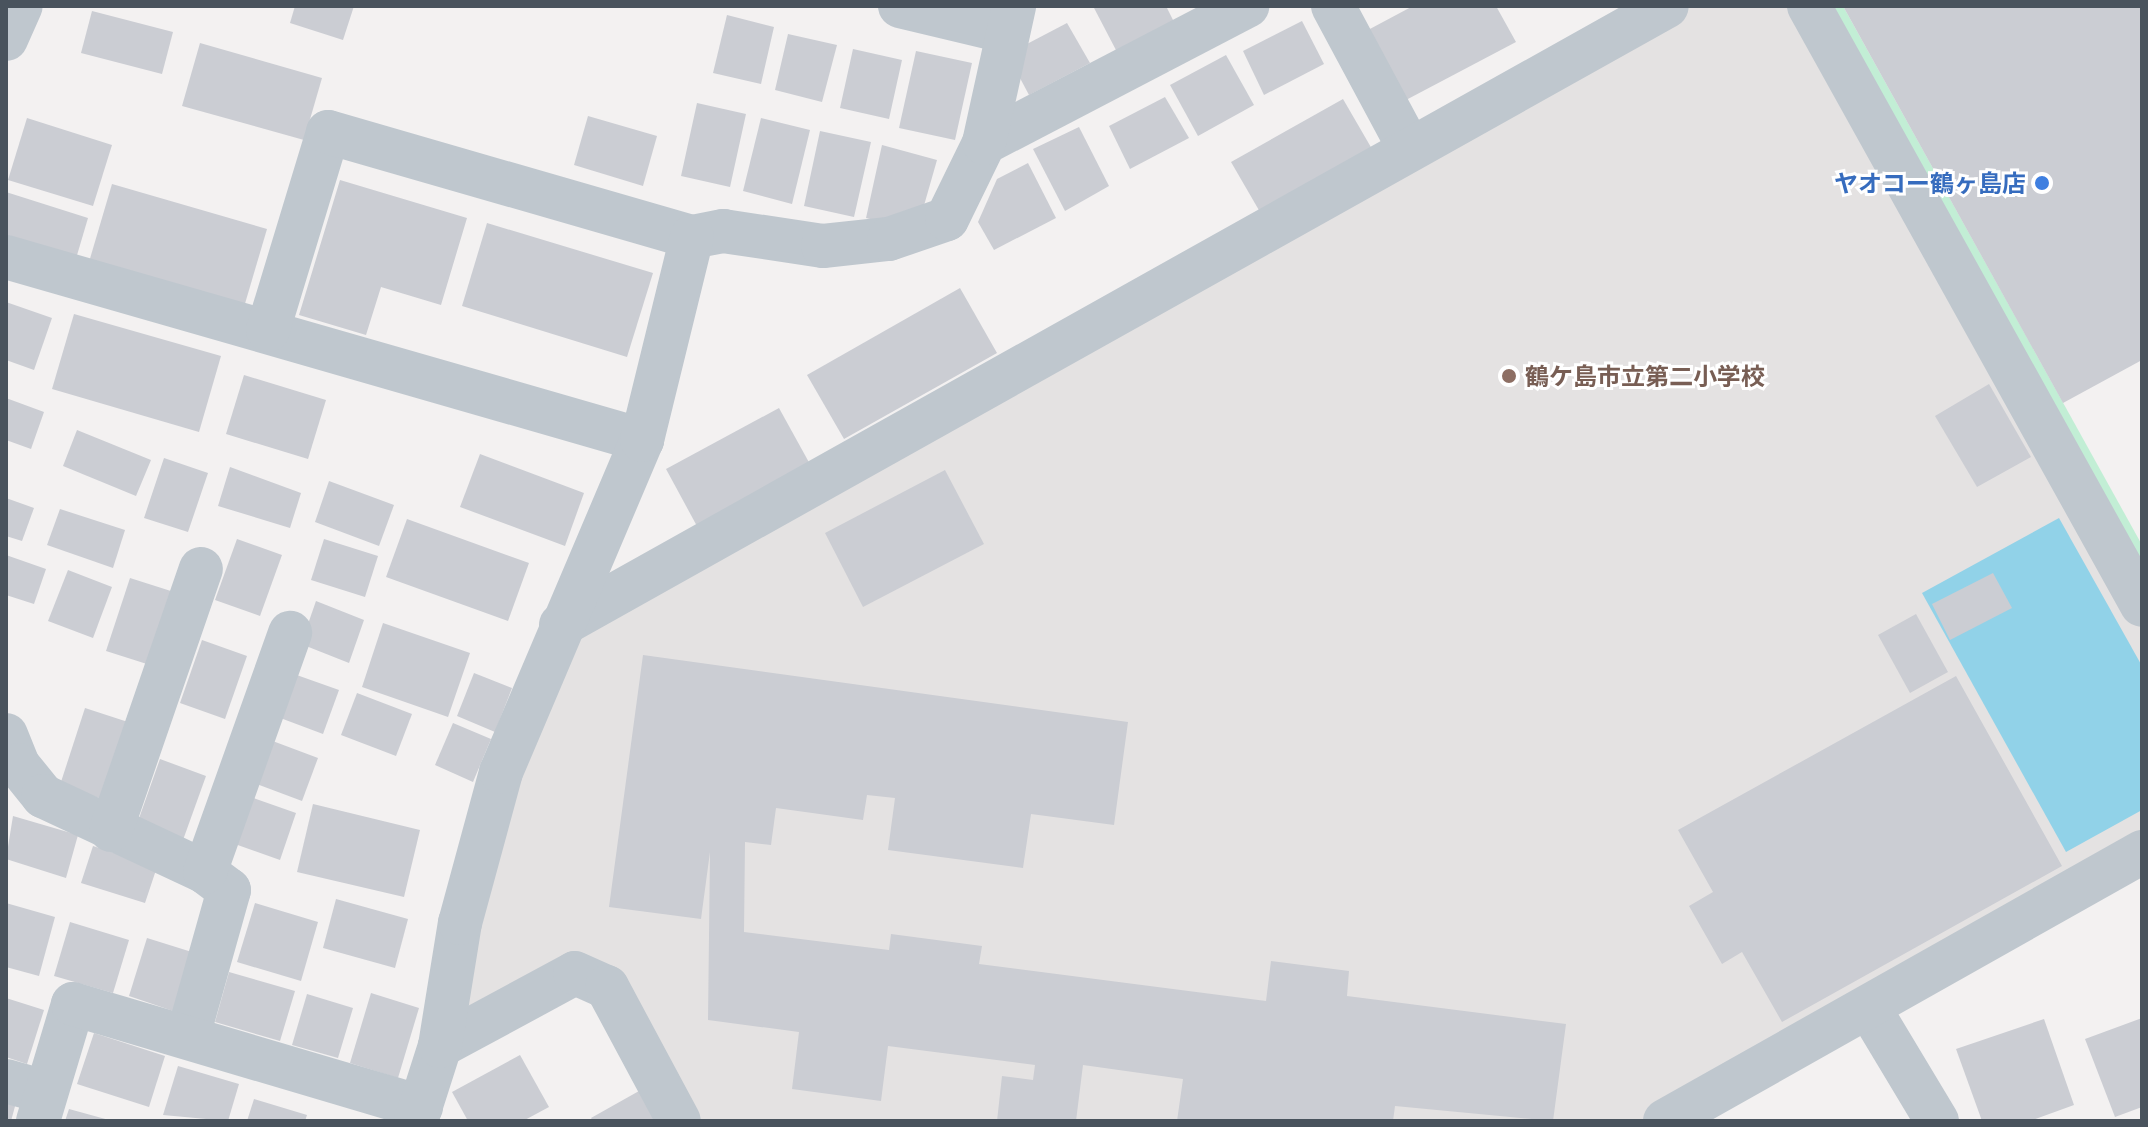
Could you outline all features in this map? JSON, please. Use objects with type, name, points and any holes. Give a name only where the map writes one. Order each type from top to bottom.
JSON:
[{"type":"street","points":[[6,39],[21,6]]},
{"type":"street","points":[[268,330],[328,132],[692,237],[723,231],[823,246],[889,239],[947,219],[984,143],[1011,19],[900,6]]},
{"type":"street","points":[[984,143],[1247,6]]},
{"type":"street","points":[[561,625],[1667,6]]},
{"type":"street","points":[[1809,6],[2142,605]]},
{"type":"street","points":[[1338,8],[1409,148]]},
{"type":"street","points":[[30,1098],[73,1004],[188,1036],[418,1114],[440,1046],[460,923],[501,772],[642,440],[692,237]]},
{"type":"street","points":[[6,257],[642,440]]},
{"type":"street","points":[[111,830],[201,569]]},
{"type":"street","points":[[205,872],[290,633]]},
{"type":"street","points":[[10,758],[43,796],[205,872],[229,890],[188,1036]]},
{"type":"street","points":[[1665,1121],[2142,852]]},
{"type":"street","points":[[440,1046],[575,973],[607,987],[679,1121]]},
{"type":"street","points":[[1869,1008],[1937,1121]]},
{"type":"shaded area","name":"鶴ケ島市立第二小学校","points":[[1667,6],[1809,6],[2142,605],[2142,850],[1659,1121],[679,1121],[575,973],[440,1046],[561,625]]},
{"type":"green space","points":[[1827,6],[1843,6],[2142,545],[2142,570]]},
{"type":"water","points":[[2059,518],[2142,666],[2142,810],[2066,852],[1922,593]]},
{"type":"building","points":[[295,6],[354,6],[343,40],[290,23]]},
{"type":"building","points":[[1093,6],[1166,6],[1174,22],[1117,52]]},
{"type":"building","points":[[1413,6],[1496,6],[1516,42],[1406,100],[1368,30]]},
{"type":"building","name":"ヤオコー鶴ヶ島店","points":[[1843,6],[2142,6],[2142,360],[2063,403]]},
{"type":"building","points":[[92,11],[173,32],[162,74],[81,53]]},
{"type":"building","points":[[727,15],[774,27],[761,84],[713,73]]},
{"type":"building","points":[[1302,21],[1324,64],[1264,95],[1243,51]]},
{"type":"building","points":[[1067,23],[1090,63],[1029,95],[1020,78],[1025,45]]},
{"type":"building","points":[[788,34],[837,45],[822,102],[775,90]]},
{"type":"building","points":[[200,43],[322,78],[304,140],[182,106]]},
{"type":"building","points":[[853,49],[902,60],[889,119],[840,108]]},
{"type":"building","points":[[916,51],[972,63],[955,140],[899,128]]},
{"type":"building","points":[[1226,55],[1254,105],[1198,136],[1170,85]]},
{"type":"building","points":[[1165,97],[1189,138],[1130,169],[1109,126]]},
{"type":"building","points":[[1343,99],[1372,149],[1260,212],[1231,162]]},
{"type":"building","points":[[697,103],[746,114],[730,187],[681,176]]},
{"type":"building","points":[[588,116],[657,136],[643,186],[574,165]]},
{"type":"building","points":[[27,118],[112,145],[93,206],[8,180]]},
{"type":"building","points":[[761,118],[810,130],[792,204],[743,191]]},
{"type":"building","points":[[1079,127],[1109,186],[1065,211],[1033,149]]},
{"type":"building","points":[[820,131],[871,142],[854,217],[804,206]]},
{"type":"building","points":[[882,145],[937,160],[923,209],[887,223],[866,218]]},
{"type":"building","points":[[1028,163],[1056,218],[994,250],[978,222],[997,179]]},
{"type":"building","points":[[340,180],[467,218],[441,305],[381,287],[366,335],[299,315]]},
{"type":"building","points":[[112,184],[267,229],[244,307],[89,262]]},
{"type":"building","points":[[6,192],[88,218],[75,262],[6,242]]},
{"type":"building","points":[[487,223],[653,273],[627,357],[462,306]]},
{"type":"building","points":[[960,288],[997,353],[844,439],[807,375]]},
{"type":"building","points":[[6,302],[52,318],[34,370],[6,360]]},
{"type":"building","points":[[74,314],[221,356],[199,432],[52,389]]},
{"type":"building","points":[[244,375],[326,400],[308,459],[226,434]]},
{"type":"building","points":[[1989,384],[2031,457],[1977,487],[1935,416]]},
{"type":"building","points":[[6,398],[44,412],[31,449],[6,440]]},
{"type":"building","points":[[779,408],[811,466],[698,528],[666,469]]},
{"type":"building","points":[[77,430],[151,460],[136,496],[63,466]]},
{"type":"building","points":[[480,454],[584,493],[565,546],[460,507]]},
{"type":"building","points":[[164,458],[208,473],[188,532],[144,518]]},
{"type":"building","points":[[230,467],[301,493],[290,528],[218,506]]},
{"type":"building","points":[[945,470],[984,544],[863,607],[825,533]]},
{"type":"building","points":[[329,481],[394,505],[379,546],[315,522]]},
{"type":"building","points":[[6,498],[34,508],[22,541],[6,536]]},
{"type":"building","points":[[60,509],[125,530],[113,568],[47,545]]},
{"type":"building","points":[[407,519],[529,563],[508,621],[386,577]]},
{"type":"building","points":[[237,539],[282,555],[260,616],[215,600]]},
{"type":"building","points":[[324,539],[378,556],[365,597],[311,580]]},
{"type":"building","points":[[6,555],[46,569],[34,604],[6,595]]},
{"type":"building","points":[[68,570],[112,587],[93,638],[48,621]]},
{"type":"building","points":[[1993,573],[2012,608],[1950,640],[1932,604]]},
{"type":"building","points":[[130,578],[174,592],[150,665],[106,651]]},
{"type":"building","points":[[316,601],[364,620],[349,663],[301,644]]},
{"type":"building","points":[[1916,614],[1948,672],[1910,693],[1878,635]]},
{"type":"building","points":[[383,623],[470,653],[448,717],[362,687]]},
{"type":"building","points":[[202,640],[247,656],[225,719],[180,703]]},
{"type":"building","points":[[643,655],[1128,722],[1114,825],[1031,814],[1023,868],[888,850],[895,798],[867,795],[863,820],[776,808],[771,845],[745,842],[744,932],[889,950],[891,934],[982,946],[979,964],[1266,1001],[1271,961],[1349,971],[1347,996],[1566,1024],[1553,1121],[1395,1106],[1393,1121],[1177,1121],[1183,1079],[1083,1065],[1076,1121],[997,1121],[1002,1076],[1033,1080],[1035,1065],[888,1046],[881,1101],[792,1089],[799,1032],[708,1020],[710,852],[701,919],[609,907]]},
{"type":"building","points":[[291,673],[339,690],[323,734],[275,716]]},
{"type":"building","points":[[474,673],[512,688],[495,732],[457,716]]},
{"type":"building","points":[[1956,676],[2062,866],[1782,1022],[1742,952],[1722,964],[1689,906],[1713,892],[1678,830]]},
{"type":"building","points":[[357,693],[412,714],[396,756],[341,735]]},
{"type":"building","points":[[85,708],[131,723],[105,800],[60,785]]},
{"type":"building","points":[[453,723],[491,739],[473,782],[435,765]]},
{"type":"building","points":[[270,740],[318,758],[302,801],[254,783]]},
{"type":"building","points":[[160,759],[206,776],[183,840],[137,824]]},
{"type":"building","points":[[248,796],[296,813],[280,860],[232,843]]},
{"type":"building","points":[[313,804],[420,830],[404,897],[297,872]]},
{"type":"building","points":[[13,816],[78,835],[66,878],[6,859]]},
{"type":"building","points":[[93,846],[157,867],[145,903],[81,883]]},
{"type":"building","points":[[336,899],[408,919],[395,968],[323,948]]},
{"type":"building","points":[[6,903],[55,917],[39,976],[6,967]]},
{"type":"building","points":[[255,903],[318,922],[301,981],[237,962]]},
{"type":"building","points":[[70,922],[129,940],[113,993],[54,976]]},
{"type":"building","points":[[147,938],[195,953],[176,1012],[129,996]]},
{"type":"building","points":[[229,972],[295,991],[280,1041],[215,1022]]},
{"type":"building","points":[[371,993],[419,1008],[398,1078],[350,1063]]},
{"type":"building","points":[[307,994],[353,1008],[338,1058],[292,1045]]},
{"type":"building","points":[[6,998],[44,1010],[27,1064],[6,1057]]},
{"type":"building","points":[[2142,1018],[2142,1107],[2115,1117],[2085,1039]]},
{"type":"building","points":[[2044,1019],[2074,1105],[2030,1121],[1982,1121],[1956,1049]]},
{"type":"building","points":[[94,1033],[165,1056],[149,1107],[77,1084]]},
{"type":"building","points":[[520,1055],[549,1107],[523,1121],[468,1121],[452,1092]]},
{"type":"building","points":[[178,1066],[239,1084],[228,1121],[163,1115]]},
{"type":"building","points":[[639,1091],[657,1121],[593,1121],[591,1118]]},
{"type":"building","points":[[6,1096],[17,1099],[11,1121],[6,1121]]},
{"type":"building","points":[[254,1099],[307,1115],[305,1121],[247,1121]]},
{"type":"building","points":[[69,1109],[109,1120],[109,1121],[65,1121]]},
{"type":"place","name":"ヤオコー鶴ヶ島店","points":[[2042,183]]},
{"type":"place","name":"鶴ケ島市立第二小学校","points":[[1509,376]]}]
